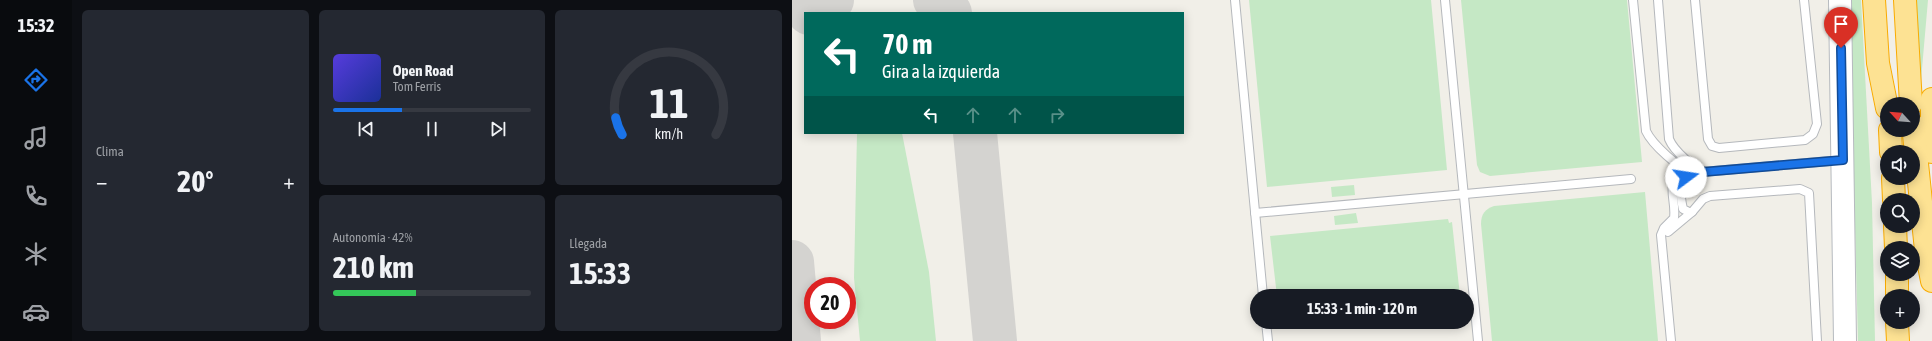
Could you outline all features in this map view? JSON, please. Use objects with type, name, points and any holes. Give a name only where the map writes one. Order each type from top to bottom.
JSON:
[{"type":"highway","points":[[1874,0],[1878,63],[1885,97]]},
{"type":"highway","points":[[1890,97],[1894,0]]},
{"type":"highway","points":[[1905,0],[1911,97]]},
{"type":"highway","points":[[1932,99],[1932,152]]},
{"type":"highway","points":[[1914,137],[1926,250],[1932,281]]},
{"type":"highway","points":[[1897,329],[1898,341]]},
{"type":"street","points":[[1840,0],[1845,341]]},
{"type":"lane","points":[[1235,0],[1262,289]]},
{"type":"lane","points":[[1445,0],[1478,341]]},
{"type":"lane","points":[[1634,0],[1646,131],[1652,141],[1689,173]]},
{"type":"lane","points":[[1658,0],[1671,144],[1698,168],[1707,172]]},
{"type":"lane","points":[[1695,0],[1708,139],[1712,146],[1719,148],[1805,140],[1813,134],[1817,124],[1804,0]]},
{"type":"lane","points":[[1652,141],[1663,144],[1667,141],[1669,135]]},
{"type":"lane","points":[[1671,341],[1662,231],[1672,221],[1674,214],[1673,184],[1677,178],[1689,173],[1843,160]]},
{"type":"lane","points":[[1689,173],[1683,180],[1681,187],[1683,209],[1692,212]]},
{"type":"lane","points":[[1256,213],[1630,179]]},
{"type":"lane","points":[[1662,244],[1666,234],[1692,212],[1703,199],[1710,196],[1800,189],[1809,193],[1817,341]]},
{"type":"lane","points":[[1267,329],[1268,341]]},
{"type":"green space","points":[[1249,0],[1431,0],[1447,170],[1267,187]]},
{"type":"green space","points":[[1461,0],[1627,0],[1642,162],[1490,176],[1480,172],[1477,165]]},
{"type":"green space","points":[[1849,0],[1861,0],[1872,203],[1875,341],[1858,341]]},
{"type":"green space","points":[[1913,0],[1928,0],[1921,80],[1919,80]]},
{"type":"green space","points":[[857,134],[902,134],[929,272],[936,341],[860,341],[856,299],[856,277],[854,277]]},
{"type":"green space","points":[[1354,185],[1355,195],[1332,197],[1331,187]]},
{"type":"green space","points":[[1645,192],[1658,341],[1492,341],[1481,224],[1482,217],[1486,210],[1494,206]]},
{"type":"green space","points":[[1356,213],[1358,223],[1335,225],[1334,216]]},
{"type":"green space","points":[[1448,219],[1449,223],[1452,222],[1459,289],[1276,289],[1270,236]]},
{"type":"taxiway","points":[[811,12],[832,0]]},
{"type":"taxiway","points":[[935,0],[949,12]]},
{"type":"taxiway","points":[[975,134],[995,341]]},
{"type":"taxiway","points":[[792,262],[799,341]]},
{"type":"route","points":[[1686,177],[1691,173],[1843,160],[1841,48]]}]
